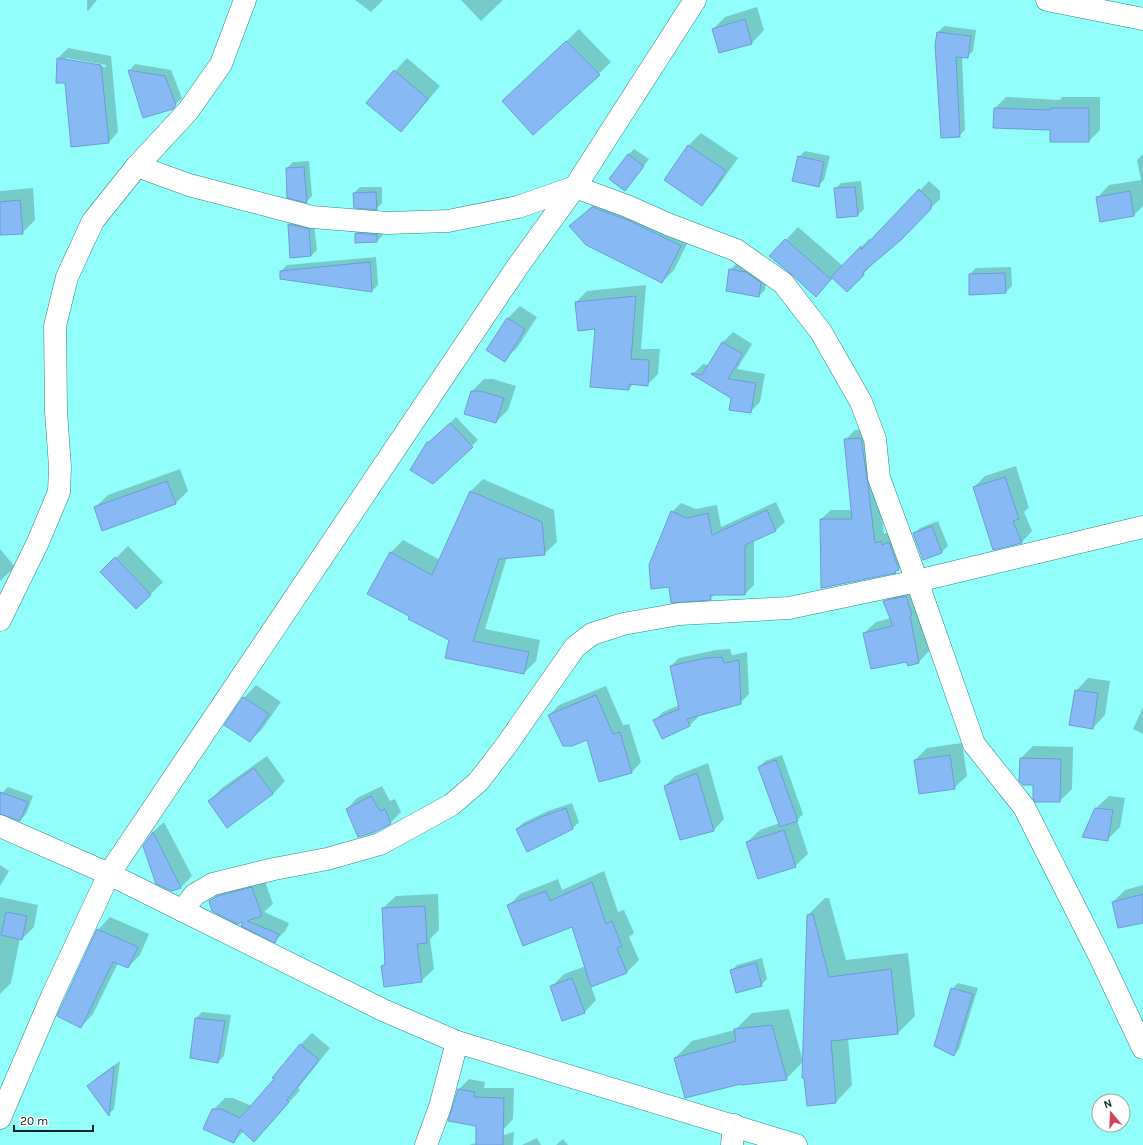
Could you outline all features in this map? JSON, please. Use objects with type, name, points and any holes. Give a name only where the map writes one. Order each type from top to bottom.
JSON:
[{"type":"street","points":[[0,620],[38,542],[59,492],[60,467],[56,411],[55,326],[67,278],[93,221],[137,166],[188,111],[221,64],[245,0]]},
{"type":"street","points":[[0,1118],[53,994],[109,874],[513,272],[575,187],[695,0]]},
{"type":"street","points":[[1047,0],[1143,19]]},
{"type":"street","points":[[137,166],[189,186],[312,217],[388,223],[448,221],[518,207],[575,187],[627,206],[670,225],[736,250],[784,283],[821,332],[861,402],[875,440],[879,478],[974,744],[1024,807],[1102,961],[1143,1048]]},
{"type":"street","points":[[183,911],[194,895],[213,884],[328,858],[380,844],[451,805],[478,782],[505,747],[575,647],[592,634],[623,624],[679,614],[789,608],[917,581],[1143,526]]},
{"type":"street","points":[[0,826],[109,874],[383,1010],[457,1042],[733,1135],[796,1145]]},
{"type":"street","points":[[426,1145],[440,1107],[457,1042]]},
{"type":"building","points":[[745,19],[752,44],[719,53],[712,29]]},
{"type":"building","points":[[937,32],[971,36],[968,58],[956,57],[960,137],[941,138],[935,45]]},
{"type":"building","points":[[566,41],[600,75],[533,135],[502,101]]},
{"type":"building","points":[[57,58],[101,65],[109,143],[71,147],[65,83],[56,83]]},
{"type":"building","points":[[128,70],[165,76],[176,105],[173,109],[143,118]]},
{"type":"building","points":[[394,70],[428,99],[401,132],[366,103]]},
{"type":"building","points":[[994,108],[1050,110],[1050,108],[1089,108],[1089,142],[1050,142],[1050,130],[993,128]]},
{"type":"building","points":[[688,145],[726,171],[702,206],[664,180]]},
{"type":"building","points":[[628,154],[644,166],[625,191],[609,179]]},
{"type":"building","points":[[798,156],[824,162],[819,187],[792,181]]},
{"type":"building","points":[[304,167],[307,203],[287,198],[286,168]]},
{"type":"building","points":[[855,187],[858,216],[837,218],[834,188]]},
{"type":"building","points":[[919,189],[931,201],[931,209],[901,240],[863,272],[864,275],[847,292],[831,277],[861,246],[861,250]]},
{"type":"building","points":[[1130,191],[1134,216],[1100,222],[1096,197]]},
{"type":"building","points":[[376,192],[377,210],[354,208],[353,193]]},
{"type":"building","points":[[20,200],[23,234],[0,235],[0,202]]},
{"type":"building","points":[[592,207],[630,221],[681,246],[662,283],[586,245],[569,226]]},
{"type":"building","points":[[288,224],[309,229],[311,256],[290,258]]},
{"type":"building","points":[[355,233],[377,235],[377,242],[355,243]]},
{"type":"building","points":[[785,239],[831,279],[816,297],[769,256]]},
{"type":"building","points":[[370,262],[372,292],[280,279],[280,271]]},
{"type":"building","points":[[729,269],[746,272],[761,283],[759,297],[726,291]]},
{"type":"building","points":[[1005,273],[1006,293],[969,295],[969,274]]},
{"type":"building","points":[[636,296],[631,359],[649,360],[648,386],[629,384],[629,390],[590,387],[595,329],[578,331],[575,302]]},
{"type":"building","points":[[507,318],[525,329],[505,362],[486,350]]},
{"type":"building","points":[[722,342],[743,354],[728,379],[756,383],[751,413],[729,410],[731,398],[691,374],[702,375]]},
{"type":"building","points":[[471,391],[480,391],[504,398],[496,423],[464,414]]},
{"type":"building","points":[[450,423],[473,447],[433,484],[410,470],[427,442],[429,442]]},
{"type":"building","points":[[861,438],[875,543],[881,541],[882,545],[889,542],[899,570],[895,571],[896,573],[821,588],[820,519],[852,519],[844,439]]},
{"type":"building","points":[[1005,477],[1019,519],[1013,521],[1022,543],[993,550],[973,487]]},
{"type":"building","points":[[167,481],[176,504],[102,531],[94,507]]},
{"type":"building","points":[[470,491],[542,522],[545,555],[499,559],[473,641],[529,652],[524,674],[445,658],[449,640],[408,619],[409,616],[367,594],[390,552],[432,575]]},
{"type":"building","points":[[767,510],[776,531],[745,545],[745,595],[710,595],[711,600],[671,603],[669,587],[651,589],[649,565],[671,511],[687,518],[708,513],[712,535]]},
{"type":"building","points":[[932,526],[942,553],[923,560],[913,533]]},
{"type":"building","points":[[115,557],[151,595],[136,609],[100,572]]},
{"type":"building","points":[[906,596],[912,615],[910,616],[919,663],[908,666],[906,662],[871,669],[863,633],[893,626],[883,601]]},
{"type":"building","points":[[722,657],[724,663],[739,660],[741,704],[687,719],[690,726],[662,739],[653,720],[679,709],[670,666],[706,658]]},
{"type":"building","points":[[1075,690],[1098,693],[1093,729],[1069,725]]},
{"type":"building","points":[[596,695],[613,734],[620,732],[632,773],[599,782],[587,740],[572,746],[563,746],[548,715]]},
{"type":"building","points":[[243,697],[269,714],[250,742],[224,725]]},
{"type":"building","points":[[950,755],[955,789],[919,794],[914,760]]},
{"type":"building","points":[[1020,758],[1061,759],[1060,802],[1035,802],[1033,798],[1033,785],[1023,785],[1019,781]]},
{"type":"building","points":[[776,760],[798,821],[780,827],[758,767]]},
{"type":"building","points":[[254,768],[273,794],[227,828],[208,801]]},
{"type":"building","points":[[697,773],[714,831],[680,840],[664,786]]},
{"type":"building","points":[[0,792],[28,802],[20,821],[0,814]]},
{"type":"building","points":[[371,796],[380,811],[385,809],[391,824],[375,832],[358,837],[346,809]]},
{"type":"building","points":[[566,808],[573,829],[527,852],[516,829],[541,817]]},
{"type":"building","points":[[1095,808],[1113,810],[1108,841],[1082,837]]},
{"type":"building","points":[[784,830],[796,867],[758,879],[746,842]]},
{"type":"building","points":[[153,832],[181,888],[172,891],[156,884],[143,846]]},
{"type":"building","points":[[592,882],[606,924],[612,921],[622,946],[617,948],[627,973],[591,987],[572,927],[523,946],[507,905],[546,891],[550,901]]},
{"type":"building","points":[[252,887],[262,916],[247,921],[279,934],[275,943],[241,926],[243,922],[237,924],[212,911],[209,901],[218,896]]},
{"type":"building","points":[[1143,894],[1143,923],[1118,928],[1112,902]]},
{"type":"building","points":[[425,906],[427,943],[417,944],[422,982],[384,987],[381,966],[385,965],[382,908]]},
{"type":"building","points":[[6,912],[27,916],[22,940],[1,935]]},
{"type":"building","points":[[813,914],[829,977],[891,969],[898,1034],[831,1041],[836,1103],[807,1106],[804,1078],[802,1078],[807,915]]},
{"type":"building","points":[[97,929],[138,947],[128,968],[113,962],[81,1028],[57,1016]]},
{"type":"building","points":[[756,963],[762,986],[736,993],[730,970]]},
{"type":"building","points":[[572,978],[585,1013],[562,1021],[550,986]]},
{"type":"building","points":[[951,988],[973,994],[954,1056],[934,1046]]},
{"type":"building","points":[[195,1018],[225,1021],[218,1063],[190,1058]]},
{"type":"building","points":[[772,1025],[787,1080],[741,1084],[685,1098],[674,1058],[736,1041],[734,1029]]},
{"type":"building","points":[[300,1044],[319,1060],[287,1100],[289,1102],[254,1142],[240,1129],[234,1143],[203,1129],[212,1109],[221,1109],[240,1118],[274,1079],[272,1078]]},
{"type":"building","points":[[114,1066],[109,1116],[87,1086]]},
{"type":"building","points":[[458,1089],[475,1092],[474,1097],[504,1098],[503,1145],[476,1145],[476,1126],[448,1121]]}]
